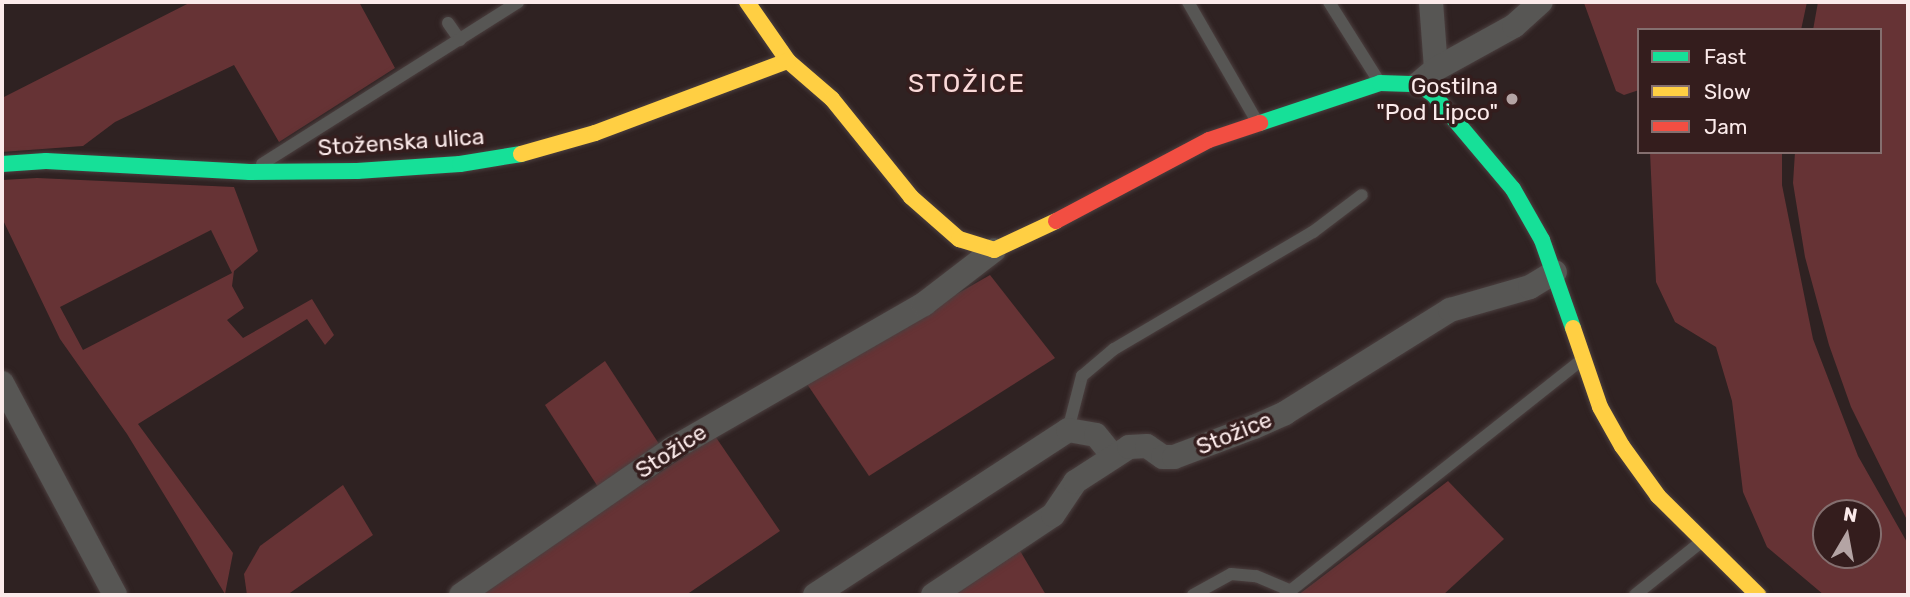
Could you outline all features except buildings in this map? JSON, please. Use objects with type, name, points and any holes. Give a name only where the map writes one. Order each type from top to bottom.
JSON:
[{"type":"street","points":[[747,2],[788,61],[832,99],[941,227],[959,239],[993,250]]},
{"type":"street","points":[[1431,2],[1427,77],[1433,94],[1513,189],[1555,272],[1600,407],[1622,446],[1658,496],[1758,595]]},
{"type":"street","points":[[1427,77],[1514,26],[1541,2]]},
{"type":"street","name":"Stoženska ulica","points":[[2,164],[46,161],[250,172],[357,172],[460,164],[532,152],[594,133],[788,61]]},
{"type":"street","name":"Stožice","points":[[461,595],[672,449],[924,304],[993,250],[1026,237],[1209,140],[1380,83],[1427,77]]},
{"type":"street","name":"Stožice","points":[[933,595],[1053,515],[1075,482],[1139,444],[1163,457],[1174,457],[1254,427],[1308,399],[1450,310],[1530,287],[1555,272]]},
{"type":"street","points":[[2,383],[115,595]]},
{"type":"street","points":[[815,595],[1068,430],[1096,435],[1114,457]]},
{"type":"lane","points":[[250,172],[518,2]]},
{"type":"lane","points":[[1188,2],[1258,123]]},
{"type":"lane","points":[[1329,2],[1380,83]]},
{"type":"lane","points":[[448,23],[460,40]]},
{"type":"lane","points":[[1068,430],[1082,376],[1114,349],[1313,232],[1362,195]]},
{"type":"lane","points":[[1193,595],[1231,574],[1256,576],[1287,592],[1583,360]]},
{"type":"lane","points":[[1635,595],[1704,540]]},
{"type":"shaded area","points":[[191,2],[359,2],[395,68],[279,142],[234,65],[115,122],[83,146],[2,152],[2,98]]},
{"type":"shaded area","points":[[1807,2],[1801,28],[1637,28],[1637,91],[1624,95],[1616,91],[1584,3]]},
{"type":"shaded area","points":[[1818,2],[1908,2],[1908,522],[1851,407],[1829,345],[1805,257],[1793,183],[1795,154],[1882,154],[1882,28],[1813,28]]},
{"type":"shaded area","points":[[1650,154],[1782,154],[1782,185],[1813,339],[1858,456],[1908,544],[1908,595],[1824,595],[1767,547],[1743,492],[1732,401],[1716,347],[1675,322],[1656,282]]},
{"type":"shaded area","points":[[37,178],[234,187],[258,251],[234,271],[232,286],[244,308],[227,320],[243,338],[312,299],[334,335],[325,345],[307,319],[138,424],[233,553],[225,594],[127,434],[60,339],[2,218],[2,180]],"holes":[[[211,230],[232,273],[83,350],[60,307]]]},
{"type":"shaded area","points":[[990,275],[1055,358],[869,476],[805,381]]},
{"type":"shaded area","points":[[605,361],[661,447],[598,487],[545,405]]},
{"type":"shaded area","points":[[715,436],[780,531],[686,595],[475,595]]},
{"type":"shaded area","points":[[1448,481],[1504,539],[1443,595],[1298,595]]},
{"type":"shaded area","points":[[343,485],[373,535],[287,595],[247,595],[244,574],[260,546]]},
{"type":"shaded area","points":[[1019,549],[1046,595],[950,595]]},
{"type":"traffic: fast","points":[[1260,123],[1380,83],[1418,84],[1433,94],[1513,189],[1542,240],[1573,328]]},
{"type":"traffic: fast","points":[[2,164],[46,161],[250,172],[357,171],[460,164],[521,154]]},
{"type":"traffic: slow","points":[[747,2],[788,61],[832,99],[911,197],[959,239],[994,250],[1056,221]]},
{"type":"traffic: slow","points":[[521,154],[595,133],[788,61]]},
{"type":"traffic: slow","points":[[1573,328],[1600,407],[1622,446],[1658,496],[1758,595]]},
{"type":"traffic: jam","points":[[1056,221],[1209,140],[1260,123]]},
{"type":"place","name":"Gostilna \"Pod Lipco\"","points":[[1512,99]]},
{"type":"district","name":"STOŽICE","points":[[967,84]]}]
